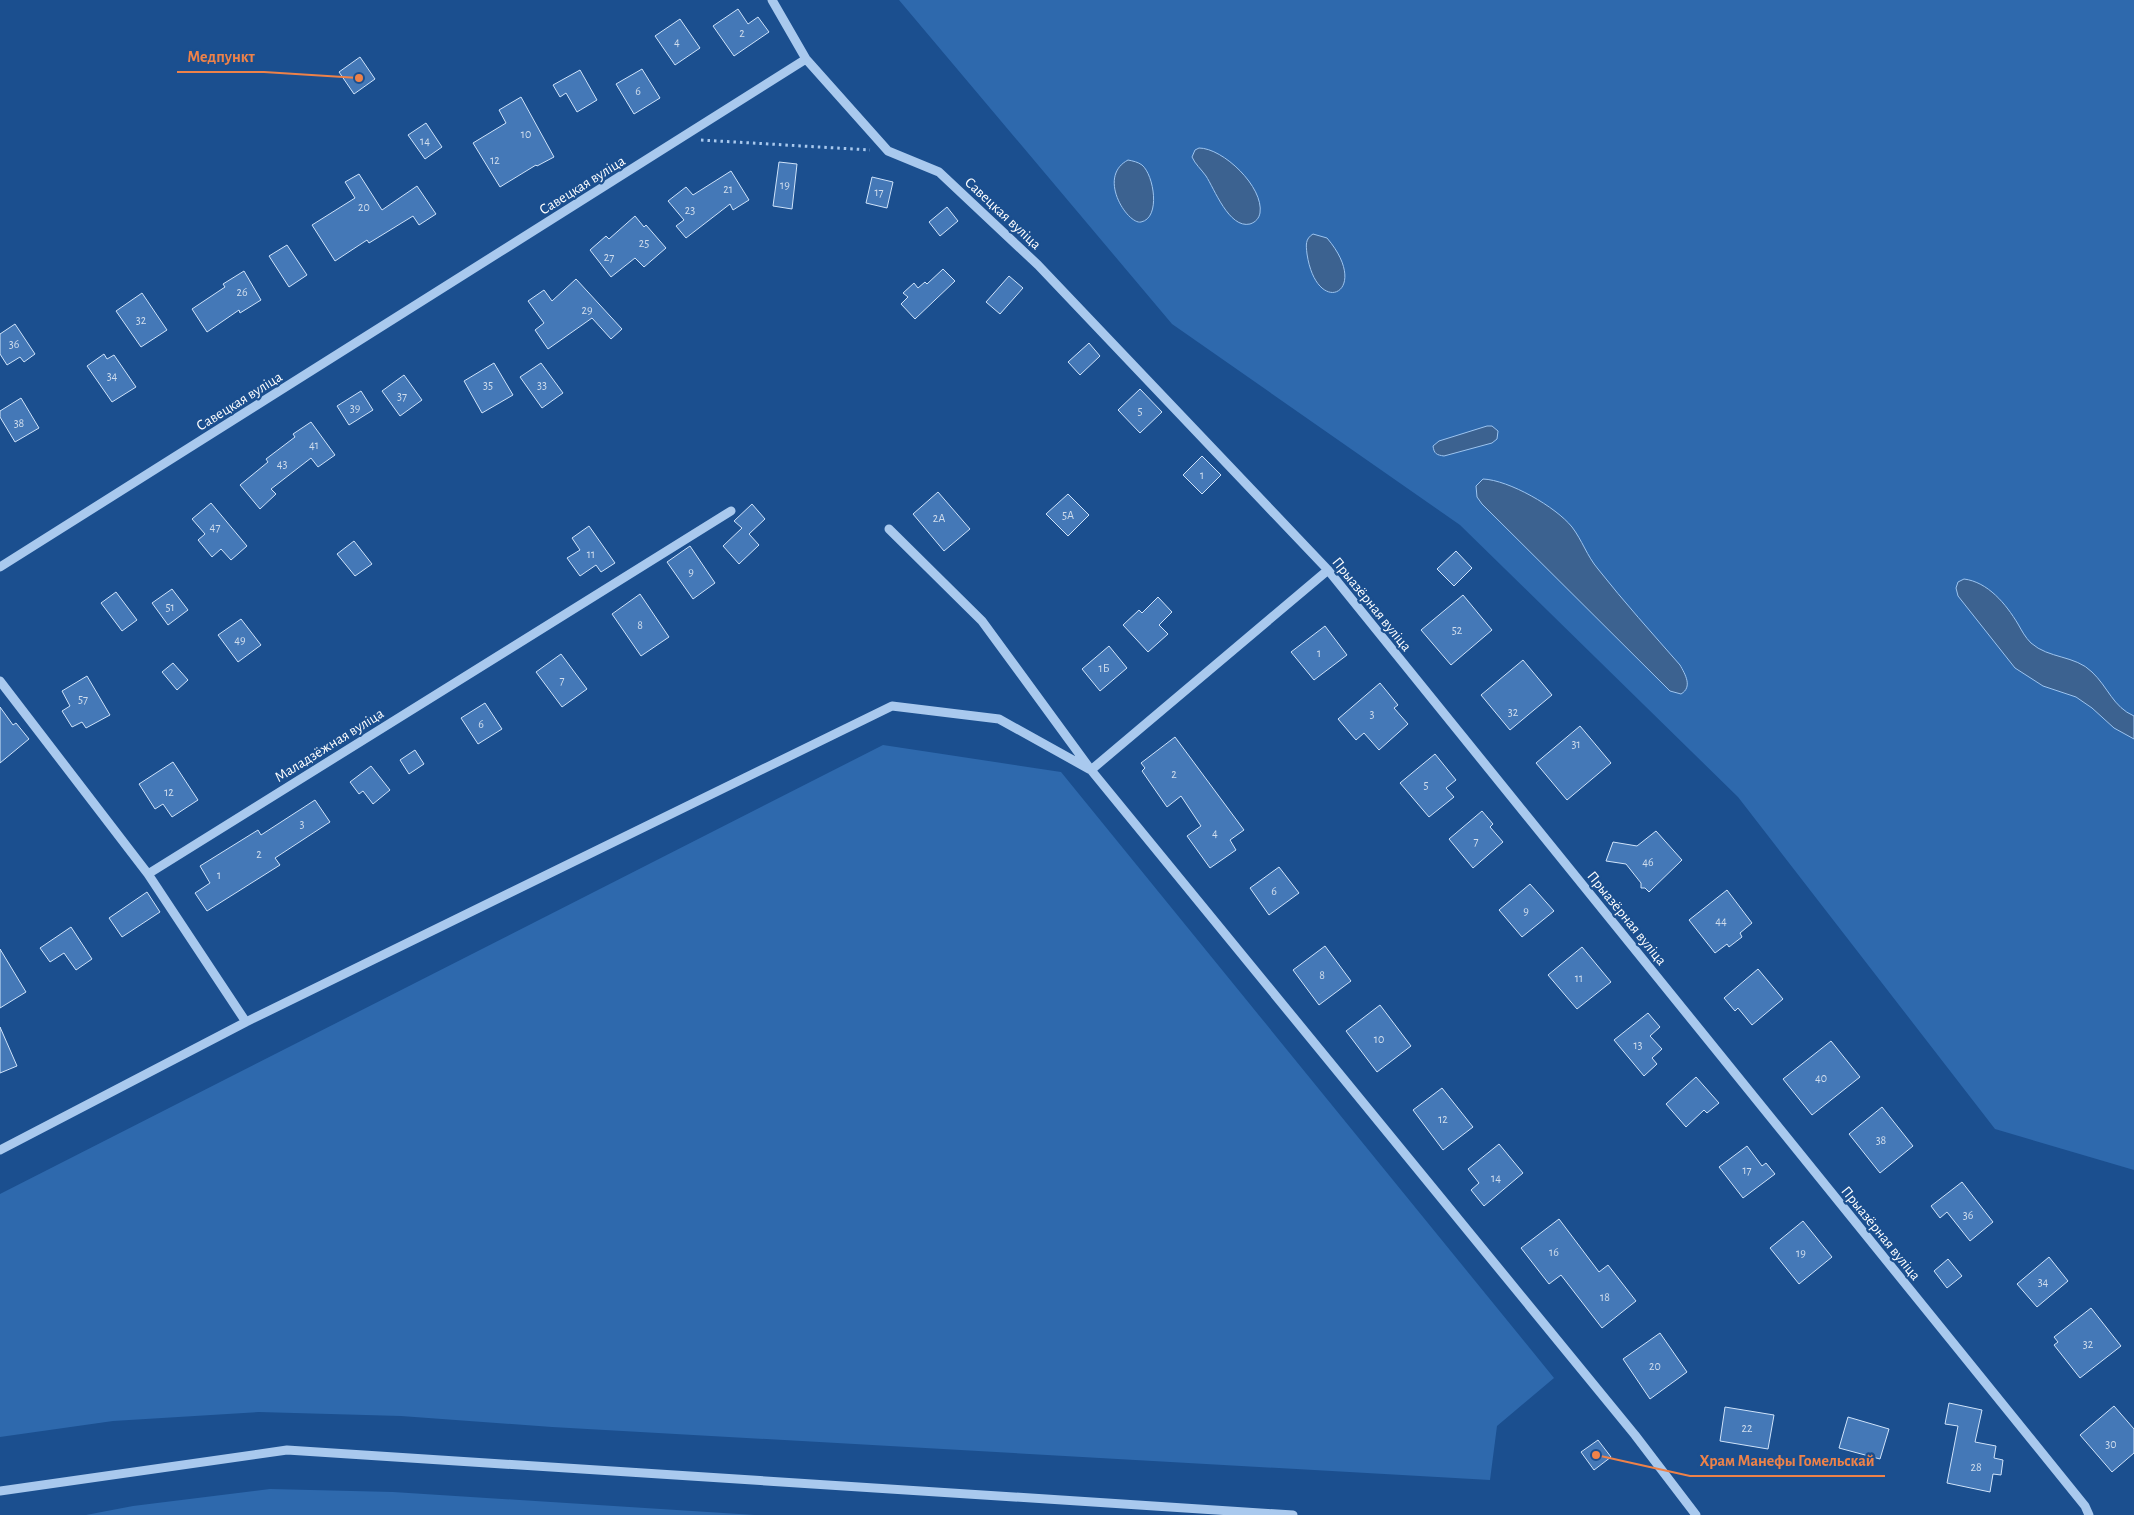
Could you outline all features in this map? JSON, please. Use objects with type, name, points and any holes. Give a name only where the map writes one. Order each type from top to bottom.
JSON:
[{"type":"street","points":[[772,0],[806,59]]},
{"type":"street","name":"Савецкая вуліца","points":[[0,567],[806,59],[888,151],[939,172],[1038,266],[1124,356]]},
{"type":"street","name":"Прыазёрная вуліца","points":[[1124,356],[1328,570],[2085,1506],[2089,1515]]},
{"type":"street","name":"Маладзёжная вуліца","points":[[148,874],[731,510]]},
{"type":"street","points":[[889,529],[982,621],[1091,770],[1635,1435],[1696,1515]]},
{"type":"street","points":[[1091,770],[1328,570]]},
{"type":"street","points":[[0,681],[148,874],[246,1022]]},
{"type":"street","points":[[0,1150],[246,1022],[892,706],[999,719],[1091,770]]},
{"type":"street","points":[[0,1491],[287,1450],[1293,1515]]},
{"type":"path","points":[[680,139],[888,151]]},
{"type":"shaded area","points":[[899,0],[2134,0],[2134,1170],[1995,1129],[1738,797],[1460,525],[1172,324]]},
{"type":"shaded area","points":[[1199,148],[1219,154],[1249,181],[1260,203],[1260,213],[1256,221],[1250,224],[1242,224],[1229,214],[1192,157],[1195,150]]},
{"type":"shaded area","points":[[1128,160],[1142,165],[1150,178],[1152,186],[1154,196],[1151,213],[1147,219],[1141,222],[1135,221],[1129,216],[1118,198],[1115,188],[1115,177],[1119,168]]},
{"type":"shaded area","points":[[1313,234],[1327,238],[1340,257],[1345,273],[1344,284],[1338,291],[1330,292],[1321,287],[1313,274],[1306,245],[1307,240]]},
{"type":"shaded area","points":[[1492,426],[1498,431],[1497,439],[1492,443],[1444,456],[1438,455],[1434,451],[1433,446],[1439,441]]},
{"type":"shaded area","points":[[1483,479],[1506,484],[1518,489],[1544,503],[1565,519],[1576,532],[1598,569],[1680,665],[1687,680],[1685,691],[1681,694],[1670,691],[1482,504],[1477,497],[1476,486]]},
{"type":"shaded area","points":[[1964,579],[1981,584],[1995,595],[2008,609],[2031,643],[2046,652],[2078,663],[2092,672],[2116,702],[2134,716],[2134,739],[2114,728],[2092,708],[2076,697],[2043,686],[2015,668],[1958,596],[1956,588],[1958,582]]},
{"type":"shaded area","points":[[883,745],[1061,772],[1554,1378],[1497,1426],[1490,1480],[552,1427],[401,1416],[259,1412],[113,1421],[0,1437],[0,1194]]},
{"type":"shaded area","points":[[270,1489],[393,1492],[755,1515],[86,1515],[133,1506]]},
{"type":"building","points":[[738,9],[748,24],[758,17],[769,32],[734,56],[713,26]]},
{"type":"building","points":[[680,19],[700,48],[675,65],[655,36]]},
{"type":"building","points":[[360,57],[375,79],[354,94],[339,72]]},
{"type":"building","points":[[642,69],[660,98],[634,114],[616,84]]},
{"type":"building","points":[[580,70],[597,100],[577,112],[566,93],[560,97],[553,85]]},
{"type":"building","points":[[521,97],[554,157],[536,165],[500,187],[473,143],[506,123],[499,110]]},
{"type":"building","points":[[426,123],[442,147],[425,159],[408,135]]},
{"type":"building","points":[[779,162],[797,164],[792,209],[773,206]]},
{"type":"building","points":[[731,171],[749,200],[733,210],[730,204],[686,238],[676,226],[684,220],[668,201],[686,187],[693,195]]},
{"type":"building","points":[[359,174],[382,210],[417,186],[436,214],[419,225],[413,216],[369,243],[367,240],[335,261],[312,225],[355,198],[345,182]]},
{"type":"building","points":[[872,177],[893,182],[887,208],[866,203]]},
{"type":"building","points":[[947,207],[958,221],[940,236],[929,222]]},
{"type":"building","points":[[635,216],[644,227],[646,225],[666,248],[644,267],[635,258],[611,277],[590,250],[606,236],[609,239]]},
{"type":"building","points":[[287,245],[307,275],[289,287],[269,256]]},
{"type":"building","points":[[943,269],[955,281],[915,319],[901,304],[908,297],[903,293],[914,283],[918,288],[925,282],[927,284]]},
{"type":"building","points":[[244,271],[261,300],[240,313],[239,310],[207,332],[192,309],[225,287],[223,284]]},
{"type":"building","points":[[1009,276],[1023,288],[1000,314],[986,302]]},
{"type":"building","points":[[576,279],[622,329],[611,339],[592,318],[548,349],[535,330],[544,323],[528,301],[544,290],[552,301]]},
{"type":"building","points":[[142,293],[167,330],[141,347],[116,311]]},
{"type":"building","points":[[15,324],[35,354],[24,362],[20,357],[7,365],[0,354],[0,334]]},
{"type":"building","points":[[1089,343],[1100,356],[1080,375],[1068,362]]},
{"type":"building","points":[[104,354],[107,359],[114,355],[136,387],[112,402],[87,366]]},
{"type":"building","points":[[494,363],[513,395],[482,413],[464,381]]},
{"type":"building","points":[[541,363],[563,393],[542,408],[520,377]]},
{"type":"building","points":[[404,375],[422,400],[400,416],[382,391]]},
{"type":"building","points":[[1140,389],[1162,412],[1140,433],[1118,410]]},
{"type":"building","points":[[361,391],[373,410],[349,425],[337,406]]},
{"type":"building","points":[[21,398],[39,428],[15,442],[0,417],[0,411]]},
{"type":"building","points":[[311,422],[335,455],[318,467],[311,458],[271,489],[276,494],[260,509],[240,485],[268,462],[266,459],[295,437],[293,434]]},
{"type":"building","points":[[1202,456],[1221,475],[1202,494],[1183,475]]},
{"type":"building","points":[[938,492],[970,529],[944,551],[913,514]]},
{"type":"building","points":[[1068,494],[1089,515],[1068,536],[1046,514]]},
{"type":"building","points":[[211,503],[247,546],[231,560],[221,549],[212,557],[198,540],[205,534],[192,519]]},
{"type":"building","points":[[752,504],[765,519],[749,534],[759,545],[739,564],[723,546],[742,528],[734,521]]},
{"type":"building","points":[[589,526],[615,563],[601,572],[596,565],[580,576],[567,558],[580,550],[572,538]]},
{"type":"building","points":[[354,541],[372,564],[355,576],[337,554]]},
{"type":"building","points":[[690,546],[715,583],[693,599],[667,562]]},
{"type":"building","points":[[1456,551],[1472,568],[1454,586],[1437,569]]},
{"type":"building","points":[[172,589],[188,610],[168,625],[152,603]]},
{"type":"building","points":[[116,592],[137,620],[122,631],[101,603]]},
{"type":"building","points":[[640,594],[669,637],[641,656],[612,614]]},
{"type":"building","points":[[1463,595],[1492,630],[1451,665],[1421,630]]},
{"type":"building","points":[[1158,597],[1172,612],[1159,625],[1168,634],[1148,652],[1123,625],[1139,610],[1142,613]]},
{"type":"building","points":[[241,619],[261,645],[238,662],[218,635]]},
{"type":"building","points":[[1325,626],[1347,655],[1314,680],[1291,652]]},
{"type":"building","points":[[1109,646],[1127,668],[1100,691],[1082,669]]},
{"type":"building","points":[[561,654],[587,689],[562,707],[536,672]]},
{"type":"building","points":[[1523,660],[1552,695],[1510,730],[1481,695]]},
{"type":"building","points":[[173,663],[188,680],[177,690],[162,672]]},
{"type":"building","points":[[87,676],[110,715],[86,728],[82,722],[72,727],[62,711],[70,706],[62,691]]},
{"type":"building","points":[[1380,683],[1398,705],[1394,708],[1408,724],[1379,750],[1364,733],[1356,740],[1338,719]]},
{"type":"building","points":[[485,703],[502,729],[478,744],[461,718]]},
{"type":"building","points":[[0,707],[13,725],[16,723],[29,739],[0,763]]},
{"type":"building","points":[[1580,726],[1611,763],[1567,800],[1536,763]]},
{"type":"building","points":[[1175,737],[1244,830],[1230,840],[1236,850],[1210,868],[1187,836],[1201,826],[1181,796],[1167,807],[1142,771],[1145,768],[1141,763]]},
{"type":"building","points":[[415,750],[424,764],[409,774],[400,760]]},
{"type":"building","points":[[1435,754],[1456,780],[1446,788],[1454,797],[1429,817],[1400,783]]},
{"type":"building","points":[[173,762],[198,800],[172,817],[163,804],[155,809],[139,784]]},
{"type":"building","points":[[371,766],[390,790],[373,804],[363,791],[359,794],[350,782]]},
{"type":"building","points":[[315,800],[330,822],[275,858],[280,865],[207,911],[195,893],[210,883],[200,866],[258,830],[261,835]]},
{"type":"building","points":[[1482,811],[1493,824],[1490,827],[1503,842],[1473,868],[1449,839]]},
{"type":"building","points":[[1656,831],[1682,860],[1649,892],[1645,888],[1641,888],[1641,883],[1626,864],[1606,861],[1613,842],[1637,846]]},
{"type":"building","points":[[1279,867],[1299,893],[1269,915],[1250,888]]},
{"type":"building","points":[[1530,884],[1554,911],[1522,937],[1499,910]]},
{"type":"building","points":[[1727,890],[1752,923],[1740,933],[1742,937],[1729,947],[1727,944],[1715,953],[1689,920]]},
{"type":"building","points":[[147,892],[160,912],[122,937],[109,918]]},
{"type":"building","points":[[71,927],[92,959],[76,970],[64,953],[50,962],[40,948]]},
{"type":"building","points":[[1325,946],[1351,981],[1319,1005],[1293,970]]},
{"type":"building","points":[[1582,947],[1611,982],[1577,1009],[1548,975]]},
{"type":"building","points":[[0,949],[26,992],[0,1008]]},
{"type":"building","points":[[1758,969],[1783,999],[1752,1025],[1738,1008],[1735,1011],[1724,998]]},
{"type":"building","points":[[1380,1005],[1411,1046],[1377,1072],[1346,1031]]},
{"type":"building","points":[[1648,1013],[1660,1027],[1650,1036],[1662,1049],[1652,1058],[1657,1064],[1644,1076],[1614,1040]]},
{"type":"building","points":[[0,1027],[17,1066],[0,1073]]},
{"type":"building","points":[[1831,1041],[1860,1077],[1812,1115],[1783,1079]]},
{"type":"building","points":[[1696,1077],[1719,1103],[1707,1113],[1704,1110],[1686,1127],[1666,1104]]},
{"type":"building","points":[[1442,1088],[1473,1127],[1443,1150],[1413,1110]]},
{"type":"building","points":[[1882,1107],[1913,1146],[1880,1173],[1849,1134]]},
{"type":"building","points":[[1499,1144],[1523,1173],[1484,1206],[1471,1190],[1479,1183],[1468,1169]]},
{"type":"building","points":[[1747,1146],[1762,1166],[1766,1163],[1775,1174],[1743,1198],[1719,1167]]},
{"type":"building","points":[[1962,1182],[1993,1222],[1970,1241],[1947,1212],[1940,1218],[1931,1206]]},
{"type":"building","points":[[1559,1219],[1599,1272],[1608,1265],[1636,1301],[1602,1328],[1561,1275],[1549,1284],[1521,1248]]},
{"type":"building","points":[[1803,1221],[1832,1257],[1799,1284],[1770,1248]]},
{"type":"building","points":[[2049,1257],[2068,1281],[2037,1307],[2017,1284]]},
{"type":"building","points":[[1948,1259],[1962,1276],[1947,1288],[1934,1271]]},
{"type":"building","points":[[2091,1308],[2121,1346],[2080,1378],[2054,1345],[2058,1342],[2054,1337]]},
{"type":"building","points":[[1660,1333],[1687,1372],[1650,1399],[1623,1359]]},
{"type":"building","points":[[1949,1403],[1982,1410],[1975,1442],[1996,1446],[1994,1458],[2003,1460],[2001,1475],[1993,1474],[1990,1492],[1947,1483],[1958,1426],[1945,1424]]},
{"type":"building","points":[[2114,1406],[2134,1429],[2134,1453],[2112,1472],[2080,1435]]},
{"type":"building","points":[[1725,1407],[1774,1415],[1768,1449],[1720,1441]]},
{"type":"building","points":[[1848,1417],[1889,1429],[1880,1459],[1839,1448]]},
{"type":"building","points":[[1598,1440],[1611,1457],[1594,1470],[1581,1452]]},
{"type":"place","name":"Медпункт","points":[[359,78]]},
{"type":"place","name":"Храм Манефы Гомельскай","points":[[1596,1455]]}]
